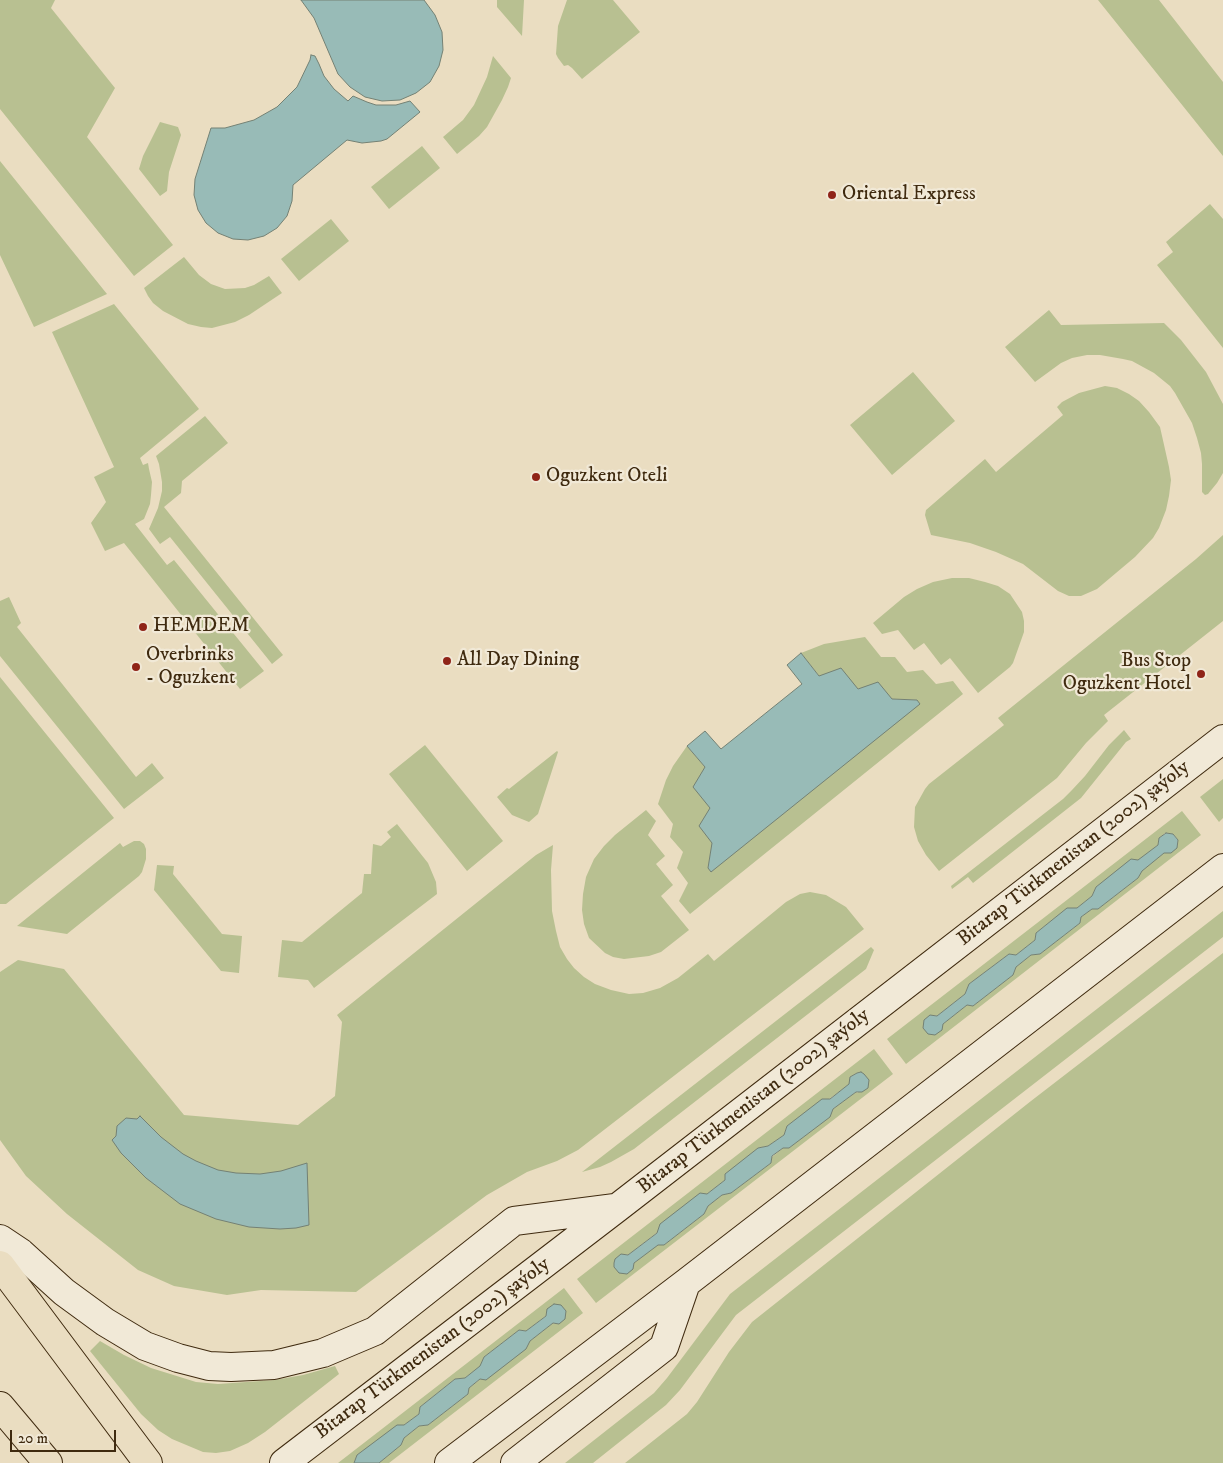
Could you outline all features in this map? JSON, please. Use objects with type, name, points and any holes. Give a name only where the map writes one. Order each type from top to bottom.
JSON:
[{"type":"main road","name":"Bitarap Türkmenistan (2002) şaýoly","points":[[284,1463],[1223,739]]},
{"type":"main road","points":[[449,1463],[686,1283],[1223,868]]},
{"type":"main road","points":[[0,1239],[21,1254],[64,1292],[105,1322],[144,1346],[209,1366],[274,1365],[324,1353],[375,1331],[514,1221],[617,1208]]},
{"type":"main road","points":[[0,1265],[148,1463]]},
{"type":"main road","points":[[515,1463],[664,1347],[686,1283]]},
{"type":"main road","points":[[0,1406],[48,1463]]},
{"type":"green space","points":[[0,0],[55,0],[51,8],[115,88],[87,137],[173,245],[134,276],[0,109]]},
{"type":"green space","points":[[497,0],[524,0],[522,36],[497,7]]},
{"type":"green space","points":[[567,0],[613,0],[640,32],[582,79],[568,65],[564,66],[556,54],[558,26]]},
{"type":"green space","points":[[1098,0],[1159,0],[1223,82],[1223,156]]},
{"type":"green space","points":[[493,56],[511,78],[508,87],[487,127],[457,154],[443,137],[463,120],[474,105],[487,77]]},
{"type":"green space","points":[[160,122],[178,127],[181,135],[169,172],[167,191],[160,196],[139,169],[143,156]]},
{"type":"green space","points":[[422,146],[440,168],[389,209],[371,187]]},
{"type":"green space","points":[[0,161],[107,294],[34,327],[0,255]]},
{"type":"green space","points":[[1210,204],[1223,219],[1223,348],[1157,265],[1173,252],[1166,242]]},
{"type":"green space","points":[[331,219],[349,241],[299,281],[281,259]]},
{"type":"green space","points":[[184,257],[199,275],[211,284],[225,289],[245,288],[269,276],[282,293],[235,322],[212,328],[188,324],[163,311],[153,303],[144,288]]},
{"type":"green space","points":[[114,304],[199,409],[140,458],[143,465],[148,463],[152,482],[150,504],[144,519],[135,524],[167,565],[174,560],[264,671],[240,689],[124,543],[105,551],[91,523],[106,502],[94,477],[114,467],[52,332]]},
{"type":"green space","points":[[1049,310],[1061,325],[1164,323],[1181,340],[1206,372],[1223,404],[1223,473],[1208,494],[1205,495],[1202,492],[1201,453],[1192,423],[1170,386],[1154,373],[1132,361],[1100,355],[1087,355],[1072,358],[1061,363],[1035,382],[1005,347]]},
{"type":"green space","points":[[913,372],[955,421],[892,475],[850,425]]},
{"type":"green space","points":[[1105,386],[1117,388],[1129,394],[1149,412],[1160,427],[1169,467],[1171,480],[1166,510],[1153,538],[1135,557],[1097,589],[1081,596],[1069,596],[1058,591],[1023,564],[996,552],[970,543],[931,535],[925,515],[926,510],[985,459],[996,472],[1063,415],[1057,407],[1062,402],[1079,393]]},
{"type":"green space","points":[[205,416],[228,443],[182,481],[181,493],[164,507],[283,655],[272,664],[170,537],[160,544],[149,529],[158,508],[162,491],[159,464],[156,456]]},
{"type":"green space","points":[[1223,535],[1223,621],[1104,715],[1108,721],[1086,743],[1057,778],[939,871],[918,841],[914,827],[915,807],[929,784],[1004,725],[998,718],[1196,559]]},
{"type":"green space","points":[[952,578],[969,578],[998,586],[1010,594],[1022,612],[1024,632],[1013,663],[978,693],[950,658],[941,665],[924,643],[914,650],[898,630],[882,634],[873,623],[904,597],[917,589],[933,582]]},
{"type":"green space","points":[[9,597],[21,623],[17,627],[136,777],[152,763],[164,778],[124,809],[0,656],[0,601]]},
{"type":"green space","points":[[865,637],[881,657],[895,657],[907,672],[923,670],[936,684],[953,681],[963,694],[690,914],[679,901],[688,883],[677,868],[683,852],[670,837],[673,824],[658,804],[673,766],[687,746],[705,767],[713,843],[708,868],[917,700],[892,699],[819,676],[801,653],[824,644]]},
{"type":"green space","points":[[0,677],[114,818],[6,904],[0,904]]},
{"type":"green space","points":[[1124,730],[1131,739],[1126,742],[1081,798],[973,883],[968,877],[952,889],[951,886],[1063,799]]},
{"type":"green space","points":[[425,745],[503,841],[467,871],[389,774]]},
{"type":"green space","points":[[557,751],[538,814],[529,822],[512,815],[497,797]]},
{"type":"green space","points":[[1223,779],[1223,818],[1219,822],[1200,797]]},
{"type":"green space","points":[[646,810],[656,821],[648,835],[665,856],[656,864],[673,885],[661,896],[689,930],[661,952],[649,956],[624,959],[613,957],[605,953],[589,938],[584,924],[582,910],[586,877],[594,859],[604,846]]},
{"type":"green space","points":[[1182,811],[1201,835],[906,1064],[887,1039]],"holes":[[[1165,833],[1173,834],[1178,840],[1178,845],[1167,853],[1165,852],[1141,871],[1138,878],[1098,909],[1092,909],[1081,917],[1080,923],[1040,954],[1031,955],[1016,967],[1013,975],[973,1006],[967,1005],[943,1024],[934,1015],[937,1016],[965,994],[969,984],[1009,954],[1016,955],[1035,940],[1036,933],[1067,909],[1077,908],[1092,896],[1096,887],[1138,861],[1158,845],[1159,838]]]},
{"type":"green space","points":[[397,824],[428,863],[436,882],[437,894],[314,988],[308,980],[278,977],[282,940],[302,942],[362,893],[364,874],[371,874],[373,844],[381,846],[391,837],[387,832]]},
{"type":"green space","points":[[134,841],[140,841],[146,849],[146,859],[142,872],[67,934],[17,926],[120,843],[123,847]]},
{"type":"green space","points":[[553,845],[551,870],[552,911],[560,947],[574,968],[584,977],[595,984],[611,990],[629,994],[643,993],[660,988],[678,978],[708,954],[714,961],[786,902],[800,894],[810,892],[826,895],[846,907],[864,929],[578,1150],[557,1161],[527,1172],[487,1195],[356,1292],[261,1290],[227,1295],[174,1286],[138,1270],[67,1214],[26,1176],[0,1140],[0,972],[18,960],[64,969],[184,1115],[298,1125],[335,1096],[342,1022],[337,1015],[536,855]]},
{"type":"green space","points":[[157,865],[174,866],[173,874],[222,934],[242,936],[239,973],[221,971],[154,890]]},
{"type":"green space","points":[[1223,911],[1223,937],[736,1315],[680,1390],[666,1405],[593,1463],[565,1463],[654,1393],[730,1294]]},
{"type":"green space","points":[[871,947],[874,950],[866,969],[634,1149],[600,1167],[582,1172]]},
{"type":"green space","points":[[1223,953],[1223,1463],[625,1463],[687,1414],[752,1322],[1031,1101]]},
{"type":"green space","points":[[874,1049],[893,1074],[596,1303],[577,1279]],"holes":[[[861,1072],[858,1093],[856,1092],[833,1109],[829,1117],[789,1148],[783,1148],[772,1157],[771,1163],[731,1193],[722,1195],[708,1206],[704,1214],[664,1245],[658,1244],[634,1263],[634,1265],[625,1254],[628,1255],[725,1180],[758,1148],[768,1146],[784,1135],[787,1126],[850,1084],[850,1077]]]},
{"type":"green space","points":[[564,1288],[583,1313],[389,1463],[379,1463],[401,1445],[404,1438],[419,1426],[428,1425],[468,1394],[469,1388],[553,1323],[555,1324],[546,1313],[547,1315],[526,1331],[519,1330],[484,1357],[481,1366],[465,1378],[455,1379],[420,1407],[419,1414],[357,1455],[354,1463],[338,1463]]},
{"type":"green space","points":[[100,1341],[151,1368],[196,1382],[218,1384],[275,1380],[335,1366],[339,1374],[265,1432],[248,1443],[230,1451],[203,1452],[172,1439],[158,1430],[141,1414],[90,1351]]},
{"type":"water","points":[[301,0],[424,0],[435,15],[442,32],[443,50],[439,66],[430,82],[416,93],[400,100],[382,101],[365,97],[350,87],[338,74],[314,18]]},
{"type":"water","points":[[311,55],[315,56],[324,76],[334,89],[348,101],[353,96],[376,105],[396,105],[410,101],[420,112],[387,139],[362,143],[347,140],[293,185],[292,201],[287,216],[277,228],[264,236],[248,240],[233,239],[218,233],[206,223],[198,210],[194,195],[195,179],[211,128],[225,128],[254,120],[277,107],[297,87]]},
{"type":"water","points":[[801,653],[819,676],[841,668],[858,689],[878,682],[892,699],[917,700],[920,704],[711,872],[708,868],[712,843],[699,826],[710,808],[693,787],[705,767],[687,746],[705,731],[721,749],[802,684],[787,665]]},
{"type":"water","points":[[1166,833],[1173,834],[1178,840],[1177,848],[1171,853],[1164,853],[1142,871],[1138,878],[1098,909],[1092,909],[1081,917],[1080,923],[1040,954],[1031,955],[1016,967],[1013,975],[973,1006],[967,1005],[943,1024],[942,1030],[935,1035],[928,1034],[923,1028],[924,1020],[930,1015],[937,1016],[965,994],[969,984],[1009,954],[1016,955],[1035,940],[1036,933],[1067,908],[1077,908],[1092,896],[1096,887],[1131,859],[1138,860],[1158,845],[1159,838]]},
{"type":"water","points":[[861,1072],[869,1080],[868,1088],[862,1092],[856,1092],[833,1109],[830,1117],[789,1148],[783,1148],[772,1156],[771,1163],[731,1193],[722,1195],[708,1206],[704,1214],[664,1245],[658,1245],[634,1263],[633,1269],[627,1274],[619,1273],[614,1267],[615,1259],[621,1254],[628,1255],[657,1233],[660,1224],[700,1193],[707,1194],[725,1180],[725,1174],[758,1148],[768,1146],[784,1135],[787,1126],[822,1099],[830,1099],[849,1084],[850,1077]]},
{"type":"water","points":[[140,1116],[161,1137],[183,1154],[218,1170],[260,1174],[281,1171],[307,1163],[309,1225],[280,1229],[249,1227],[216,1219],[180,1204],[146,1178],[121,1153],[112,1140],[116,1136],[117,1126],[126,1118],[137,1119]]},
{"type":"water","points":[[554,1304],[561,1305],[566,1311],[565,1319],[559,1324],[553,1323],[530,1341],[526,1349],[486,1380],[480,1379],[469,1388],[468,1394],[428,1425],[419,1426],[404,1438],[401,1445],[379,1463],[354,1463],[357,1455],[397,1425],[404,1425],[419,1414],[420,1407],[455,1379],[465,1378],[480,1366],[484,1357],[519,1330],[526,1331],[546,1316],[547,1309]]},
{"type":"place","name":"Oriental Express","points":[[832,195]]},
{"type":"place","name":"Oguzkent Oteli","points":[[536,477]]},
{"type":"place","name":"HEMDEM","points":[[143,627]]},
{"type":"place","name":"All Day Dining","points":[[447,661]]},
{"type":"place","name":"Overbrinks - Oguzkent","points":[[136,667]]},
{"type":"place","name":"Bus Stop Oguzkent Hotel","points":[[1201,674]]}]
